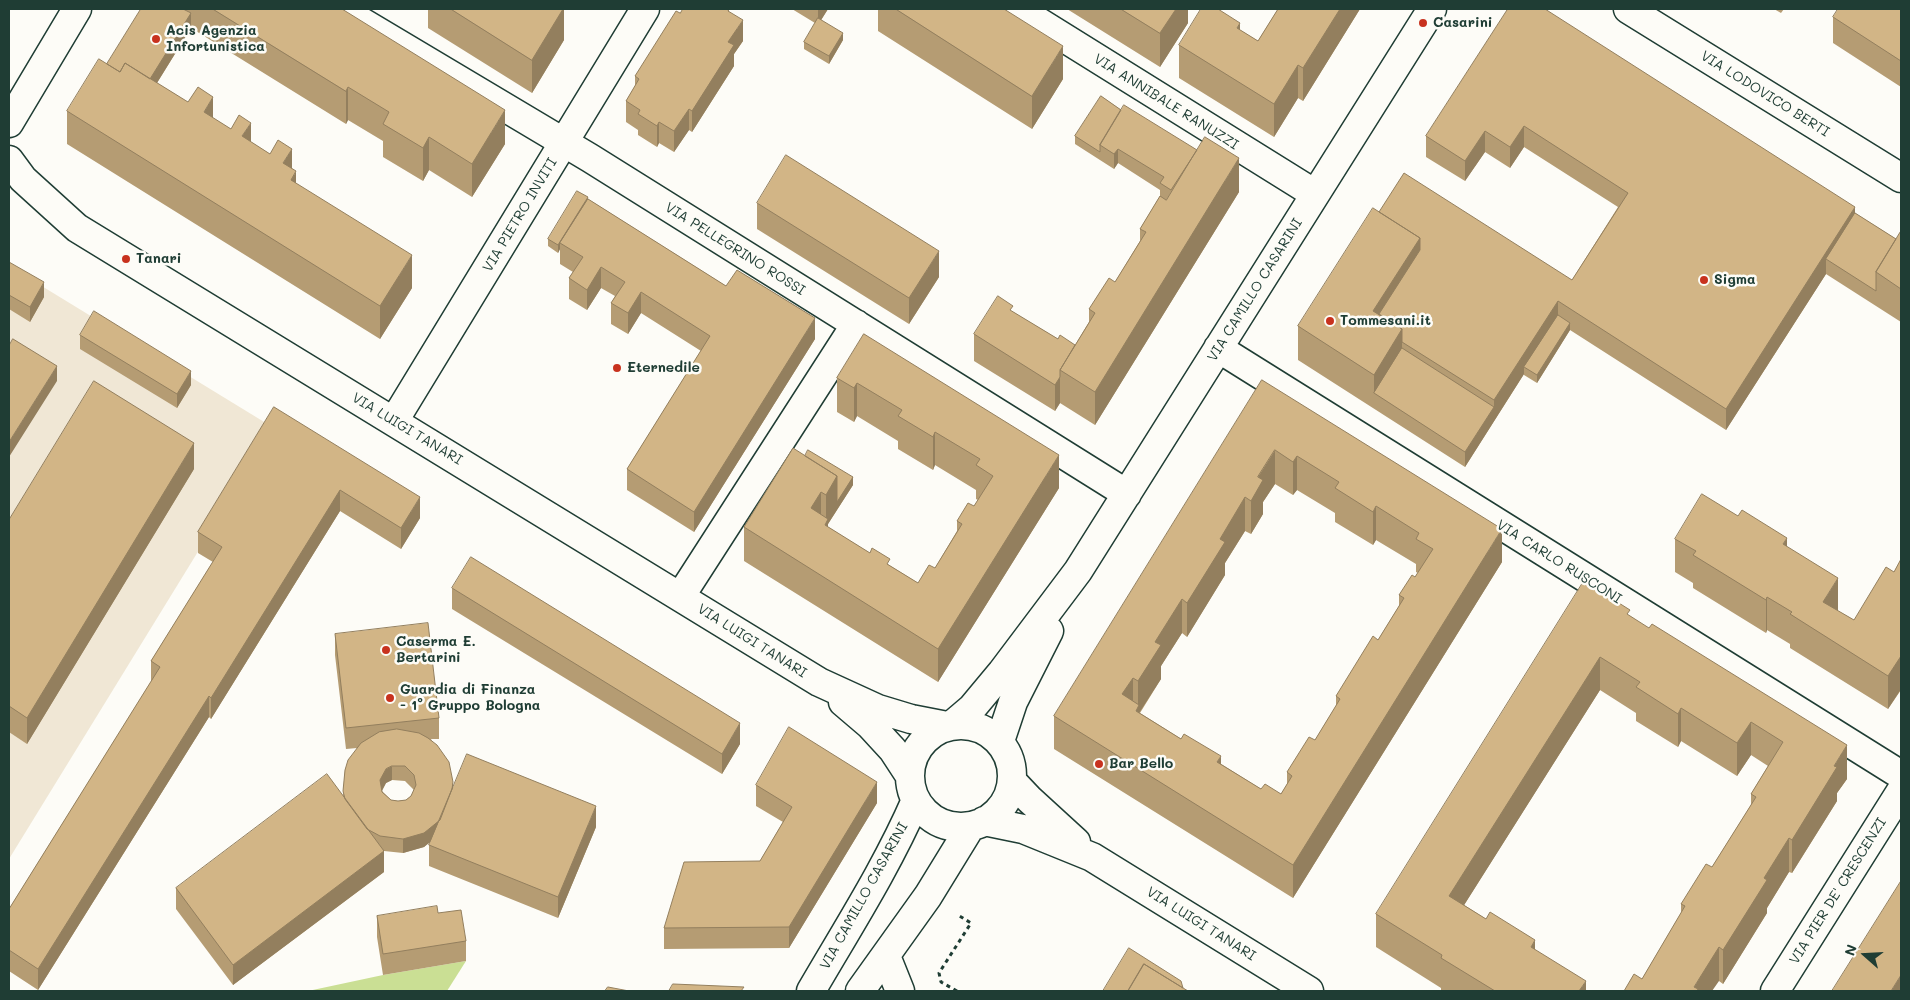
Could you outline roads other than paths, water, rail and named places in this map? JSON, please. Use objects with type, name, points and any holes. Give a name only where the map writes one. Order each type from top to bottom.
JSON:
[{"type":"street","points":[[9,123],[77,9]]},
{"type":"street","name":"VIA PELLEGRINO ROSSI","points":[[340,9],[564,142],[1127,494]]},
{"type":"street","name":"VIA PIETRO INVITI","points":[[394,421],[645,9]]},
{"type":"street","name":"VIA ANNIBALE RANUZZI","points":[[1018,9],[1315,194]]},
{"type":"street","name":"VIA CAMILLO CASARINI","points":[[950,725],[972,708],[1002,672],[1078,571],[1432,9]]},
{"type":"street","name":"VIA LODOVICO BERTI","points":[[1628,9],[1901,178]]},
{"type":"street","name":"VIA LUIGI TANARI","points":[[9,160],[23,179],[77,228],[820,682],[878,709],[912,719],[950,725]]},
{"type":"street","points":[[680,597],[856,324]]},
{"type":"street","name":"VIA CARLO RUSCONI","points":[[1218,348],[1901,775]]},
{"type":"street","name":"VIA CAMILLO CASARINI","points":[[1000,741],[1013,702],[1078,571]]},
{"type":"street","name":"VIA LUIGI TANARI","points":[[820,682],[870,725],[893,750],[913,788]]},
{"type":"street","points":[[860,991],[978,824],[995,814],[1004,805],[1010,793],[1012,767],[1000,741],[978,727],[965,724],[950,725],[932,733],[920,745],[912,760],[913,788],[926,813],[939,822],[955,826],[978,824]]},
{"type":"street","name":"VIA LUIGI TANARI","points":[[1012,781],[1029,800],[1092,857]]},
{"type":"street","name":"VIA CAMILLO CASARINI","points":[[810,991],[883,869],[902,833],[913,788]]},
{"type":"street","name":"VIA PIER DE' CRESCENZI","points":[[1775,991],[1901,791]]},
{"type":"street","name":"VIA LUIGI TANARI","points":[[978,824],[1023,829],[1092,857],[1309,991]]},
{"type":"street","points":[[886,956],[900,991]]},
{"type":"place","name":"Casarini","points":[[1423,23]]},
{"type":"place","name":"Acis Agenzia Infortunistica","points":[[156,39]]},
{"type":"place","name":"Tanari","points":[[126,259]]},
{"type":"place","name":"Sigma","points":[[1704,280]]},
{"type":"place","name":"Tommesani.it","points":[[1330,321]]},
{"type":"place","name":"Eternedile","points":[[617,368]]},
{"type":"place","name":"Caserma E. Bertarini","points":[[386,650]]},
{"type":"place","name":"Guardia di Finanza - 1° Gruppo Bologna","points":[[390,698]]},
{"type":"place","name":"Bar Bello","points":[[1099,764]]}]
